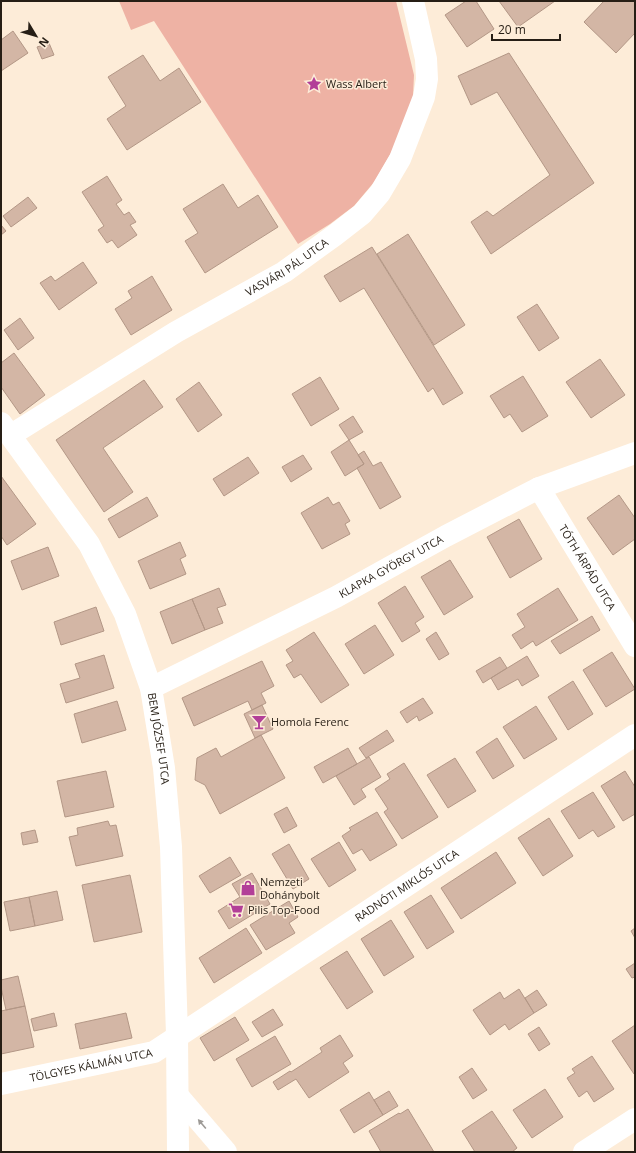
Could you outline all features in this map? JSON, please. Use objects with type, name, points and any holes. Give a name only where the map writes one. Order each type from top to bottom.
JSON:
[{"type":"street","name":"VASVÁRI PÁL UTCA","points":[[6,429],[284,272],[336,235],[362,214],[380,193],[400,159],[424,97],[427,79],[426,59],[413,1]]},
{"type":"street","name":"BEM JÓZSEF UTCA","points":[[6,429],[89,544],[125,614],[151,688],[164,768],[170,831],[177,1035],[178,1152]]},
{"type":"street","name":"KLAPKA GYÖRGY UTCA","points":[[151,688],[336,597],[446,536],[539,488],[635,453]]},
{"type":"street","name":"TÓTH ÁRPÁD UTCA","points":[[539,488],[635,646]]},
{"type":"street","name":"RADNÓTI MIKLÓS UTCA","points":[[177,1035],[635,735]]},
{"type":"street","name":"TÖLGYES KÁLMÁN UTCA","points":[[1,1084],[154,1052],[177,1035]]},
{"type":"street","points":[[178,1096],[226,1152]]},
{"type":"street","points":[[584,1152],[635,1119]]},
{"type":"shaded area","points":[[119,1],[396,1],[414,75],[413,97],[408,123],[375,181],[354,206],[330,224],[298,244],[154,21],[131,30]]},
{"type":"building","points":[[466,1],[476,1],[494,29],[467,47],[445,15]]},
{"type":"building","points":[[499,1],[555,1],[518,27]]},
{"type":"building","points":[[604,1],[635,1],[635,33],[616,53],[584,22]]},
{"type":"building","points":[[13,31],[28,53],[1,71],[1,40]]},
{"type":"building","points":[[49,43],[54,55],[42,59],[37,47]]},
{"type":"building","points":[[509,53],[594,183],[491,254],[471,222],[487,211],[493,216],[550,175],[497,92],[471,105],[458,76]]},
{"type":"building","points":[[143,55],[160,81],[179,68],[201,102],[127,150],[107,119],[126,106],[108,77]]},
{"type":"building","points":[[107,176],[122,200],[116,204],[124,215],[129,212],[136,222],[130,225],[137,235],[118,248],[112,240],[107,243],[98,230],[104,226],[82,192]]},
{"type":"building","points":[[223,184],[238,208],[258,195],[278,227],[205,273],[185,241],[198,233],[183,209]]},
{"type":"building","points":[[28,197],[37,208],[11,227],[3,216]]},
{"type":"building","points":[[1,225],[6,231],[1,235]]},
{"type":"building","points":[[408,234],[465,325],[434,345],[377,254]]},
{"type":"building","points":[[372,247],[463,393],[443,405],[433,388],[428,392],[364,288],[340,302],[324,276]]},
{"type":"building","points":[[83,262],[97,283],[59,310],[40,283],[51,276],[55,281]]},
{"type":"building","points":[[152,276],[172,310],[131,335],[115,309],[132,298],[128,291]]},
{"type":"building","points":[[537,304],[559,338],[539,351],[517,317]]},
{"type":"building","points":[[20,318],[34,338],[18,350],[4,330]]},
{"type":"building","points":[[14,353],[45,395],[20,414],[1,387],[1,363]]},
{"type":"building","points":[[600,359],[625,395],[591,418],[566,382]]},
{"type":"building","points":[[523,376],[548,416],[522,432],[510,414],[504,418],[490,396]]},
{"type":"building","points":[[320,377],[339,409],[311,426],[292,394]]},
{"type":"building","points":[[144,380],[163,407],[103,448],[133,492],[104,512],[56,440]]},
{"type":"building","points":[[199,382],[222,415],[198,432],[176,399]]},
{"type":"building","points":[[353,416],[363,432],[349,440],[339,425]]},
{"type":"building","points":[[349,440],[364,464],[345,476],[331,452]]},
{"type":"building","points":[[364,451],[373,466],[381,462],[401,497],[380,509],[357,468],[364,464],[358,455]]},
{"type":"building","points":[[303,455],[312,469],[291,482],[282,467]]},
{"type":"building","points":[[248,457],[259,473],[224,496],[213,479]]},
{"type":"building","points":[[1,476],[36,524],[7,545],[1,536]]},
{"type":"building","points":[[619,495],[635,518],[635,539],[613,555],[587,518]]},
{"type":"building","points":[[147,497],[158,516],[119,538],[108,519]]},
{"type":"building","points":[[328,497],[333,505],[339,502],[350,521],[345,524],[350,534],[322,549],[301,513]]},
{"type":"building","points":[[519,519],[542,559],[510,578],[487,537]]},
{"type":"building","points":[[180,542],[186,556],[180,559],[186,574],[150,589],[138,561]]},
{"type":"building","points":[[48,547],[59,576],[22,590],[11,561]]},
{"type":"building","points":[[450,560],[473,597],[444,615],[421,577]]},
{"type":"building","points":[[405,586],[424,617],[415,623],[420,631],[402,642],[378,603]]},
{"type":"building","points":[[219,588],[226,605],[217,608],[223,623],[205,630],[192,599]]},
{"type":"building","points":[[558,588],[578,620],[536,646],[533,641],[521,649],[512,635],[525,627],[517,614]]},
{"type":"building","points":[[192,599],[205,630],[172,644],[160,612]]},
{"type":"building","points":[[96,607],[104,631],[61,645],[54,622]]},
{"type":"building","points":[[592,616],[600,630],[560,654],[551,641]]},
{"type":"building","points":[[375,625],[394,655],[364,674],[345,644]]},
{"type":"building","points":[[314,632],[349,685],[321,703],[301,674],[294,678],[286,665],[293,661],[286,650]]},
{"type":"building","points":[[436,632],[449,654],[439,660],[426,639]]},
{"type":"building","points":[[612,652],[635,689],[606,707],[583,670]]},
{"type":"building","points":[[104,655],[114,688],[66,703],[60,684],[80,678],[75,664]]},
{"type":"building","points":[[527,656],[539,676],[522,686],[518,679],[498,690],[491,678]]},
{"type":"building","points":[[500,657],[507,668],[483,683],[476,671]]},
{"type":"building","points":[[262,661],[274,686],[261,693],[266,703],[252,710],[248,701],[194,726],[182,698]]},
{"type":"building","points":[[573,681],[593,714],[568,730],[548,697]]},
{"type":"building","points":[[423,698],[433,713],[419,721],[417,716],[407,723],[400,712]]},
{"type":"building","points":[[117,701],[126,730],[82,743],[74,714]]},
{"type":"building","name":"Homola Ferenc","points":[[262,705],[273,729],[255,738],[244,714]]},
{"type":"building","points":[[536,706],[557,739],[524,759],[503,727]]},
{"type":"building","points":[[387,730],[394,741],[366,758],[359,748]]},
{"type":"building","points":[[261,735],[285,778],[220,814],[205,785],[195,780],[197,758],[216,748],[221,757]]},
{"type":"building","points":[[497,738],[514,766],[493,779],[476,752]]},
{"type":"building","points":[[348,748],[357,764],[323,783],[314,767]]},
{"type":"building","points":[[369,757],[381,777],[361,789],[366,797],[354,805],[336,776]]},
{"type":"building","points":[[455,758],[476,791],[448,808],[427,775]]},
{"type":"building","points":[[404,763],[438,817],[402,839],[384,812],[388,809],[375,789],[390,779],[387,774]]},
{"type":"building","points":[[106,771],[114,807],[65,817],[57,781]]},
{"type":"building","points":[[625,771],[635,787],[635,814],[623,821],[601,786]]},
{"type":"building","points":[[593,792],[615,827],[598,837],[593,830],[579,839],[561,811]]},
{"type":"building","points":[[287,807],[297,826],[284,833],[274,814]]},
{"type":"building","points":[[377,812],[397,845],[370,861],[362,849],[353,854],[342,836],[351,830],[349,828]]},
{"type":"building","points":[[549,818],[573,856],[543,876],[518,838]]},
{"type":"building","points":[[108,821],[110,826],[116,825],[123,856],[76,866],[69,837],[78,835],[77,828]]},
{"type":"building","points":[[35,830],[38,842],[23,845],[21,833]]},
{"type":"building","points":[[339,842],[356,870],[329,887],[311,859]]},
{"type":"building","points":[[289,844],[309,879],[293,889],[272,854]]},
{"type":"building","points":[[496,852],[516,883],[461,919],[441,888]]},
{"type":"building","points":[[230,857],[241,875],[210,893],[199,876]]},
{"type":"building","points":[[252,873],[270,904],[229,929],[218,911],[240,897],[232,884]]},
{"type":"building","points":[[130,875],[142,932],[94,942],[82,885]]},
{"type":"building","points":[[57,891],[63,920],[35,926],[29,897]]},
{"type":"building","points":[[431,895],[454,932],[427,949],[404,912]]},
{"type":"building","points":[[29,897],[35,926],[10,931],[4,902]]},
{"type":"building","points":[[289,901],[298,917],[289,923],[295,933],[266,950],[250,925]]},
{"type":"building","points":[[391,920],[414,957],[384,976],[361,939]]},
{"type":"building","points":[[246,928],[262,953],[214,983],[199,958]]},
{"type":"building","points":[[635,928],[635,938],[631,931]]},
{"type":"building","points":[[347,951],[373,992],[347,1009],[320,968]]},
{"type":"building","points":[[635,963],[635,977],[632,978],[626,969]]},
{"type":"building","points":[[18,976],[25,1006],[6,1010],[1,980]]},
{"type":"building","points":[[519,989],[534,1013],[509,1030],[505,1024],[490,1035],[473,1010],[500,992],[504,999]]},
{"type":"building","points":[[537,990],[547,1005],[534,1013],[525,998]]},
{"type":"building","points":[[25,1006],[34,1047],[1,1054],[1,1011]]},
{"type":"building","points":[[273,1009],[283,1025],[262,1037],[252,1022]]},
{"type":"building","points":[[54,1013],[57,1026],[34,1031],[31,1019]]},
{"type":"building","points":[[126,1013],[132,1038],[80,1049],[75,1024]]},
{"type":"building","points":[[235,1017],[249,1040],[214,1061],[200,1038]]},
{"type":"building","points":[[635,1025],[635,1073],[634,1074],[612,1041]]},
{"type":"building","points":[[539,1027],[550,1044],[539,1051],[528,1034]]},
{"type":"building","points":[[340,1035],[353,1056],[343,1063],[349,1072],[309,1098],[296,1079],[278,1090],[273,1082],[322,1052],[320,1048]]},
{"type":"building","points":[[275,1036],[291,1064],[252,1087],[236,1059]]},
{"type":"building","points":[[592,1056],[614,1089],[594,1102],[587,1091],[579,1097],[567,1078],[575,1073],[572,1069]]},
{"type":"building","points":[[472,1068],[487,1090],[473,1099],[459,1077]]},
{"type":"building","points":[[545,1089],[563,1117],[532,1138],[513,1110]]},
{"type":"building","points":[[389,1091],[398,1106],[383,1115],[374,1100]]},
{"type":"building","points":[[369,1092],[383,1115],[354,1133],[340,1110]]},
{"type":"building","points":[[408,1109],[434,1152],[381,1152],[369,1131]]},
{"type":"building","points":[[492,1111],[517,1148],[512,1152],[475,1152],[462,1131]]},
{"type":"place","name":"Wass Albert","points":[[314,84]]},
{"type":"place","name":"Homola Ferenc","points":[[259,722]]},
{"type":"place","name":"Nemzeti Dohánybolt","points":[[248,888]]},
{"type":"place","name":"Pilis Top-Food","points":[[236,910]]}]
